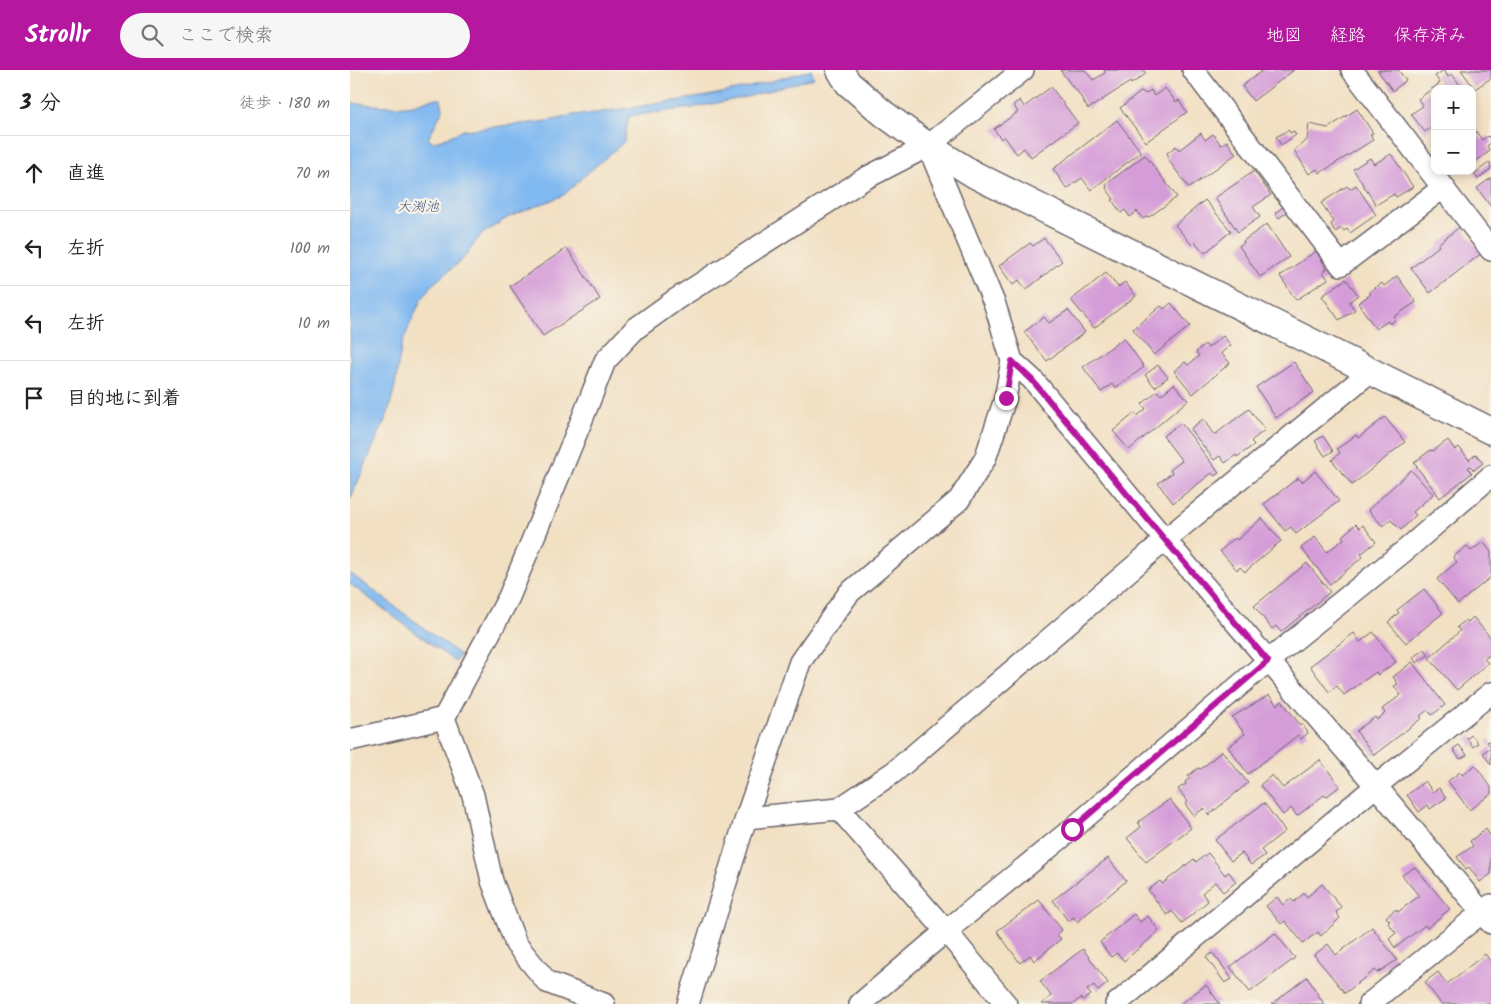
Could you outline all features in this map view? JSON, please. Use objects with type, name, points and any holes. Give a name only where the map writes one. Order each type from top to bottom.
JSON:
[{"type":"street","points":[[840,70],[848,83],[884,114],[928,146],[975,175],[1491,431]]},
{"type":"street","points":[[350,740],[444,718],[509,597],[605,361],[635,330],[675,300],[864,179],[928,146],[1023,70]]},
{"type":"street","points":[[1193,70],[1341,265],[1444,187]]},
{"type":"street","points":[[1352,70],[1491,250]]},
{"type":"street","points":[[688,1004],[746,818],[800,662],[850,593],[959,500],[985,459],[1006,398],[1012,361],[996,305],[928,146]]},
{"type":"street","points":[[1012,361],[1032,380],[1268,661],[1488,914],[1369,1004]]},
{"type":"street","points":[[746,818],[839,809],[894,772],[1165,540],[1371,371]]},
{"type":"street","points":[[860,1004],[946,930],[1072,829],[1268,661],[1408,548],[1491,476]]},
{"type":"street","points":[[1116,1004],[1376,786],[1491,693]]},
{"type":"street","points":[[444,718],[473,795],[492,881],[516,944],[547,982],[604,1004]]},
{"type":"street","points":[[839,809],[946,930],[1006,1004]]},
{"type":"water","name":"大渕池","points":[[811,70],[814,78],[747,97],[692,108],[629,116],[624,142],[564,195],[507,218],[482,234],[463,259],[434,283],[421,300],[401,347],[395,386],[388,413],[350,500],[350,103],[406,106],[432,99],[441,99],[443,109],[428,139],[433,142],[464,130],[540,122],[573,115],[707,96],[750,87]]},
{"type":"water","points":[[350,573],[460,655],[455,662],[350,584]]},
{"type":"building","points":[[1060,70],[1085,70],[1093,80],[1105,73],[1104,70],[1143,70],[1146,74],[1088,109],[1076,89]]},
{"type":"building","points":[[1263,70],[1294,70],[1253,101],[1242,86]]},
{"type":"building","points":[[1379,70],[1398,70],[1406,80],[1393,91]]},
{"type":"building","points":[[1444,70],[1448,77],[1452,74],[1460,85],[1437,85],[1440,83],[1435,76]]},
{"type":"building","points":[[1461,70],[1491,70],[1491,78],[1476,88],[1476,85],[1472,85]]},
{"type":"building","points":[[1051,87],[1078,123],[1031,157],[1024,148],[1017,154],[1004,136],[1001,139],[994,129],[1018,112],[1013,105],[1020,100],[1024,107]]},
{"type":"building","points":[[1165,88],[1176,102],[1179,100],[1187,112],[1146,142],[1120,108],[1142,91],[1145,94],[1151,90],[1154,96]]},
{"type":"building","points":[[1431,90],[1431,128],[1425,132],[1411,114],[1423,106],[1418,99]]},
{"type":"building","points":[[1357,109],[1373,133],[1370,135],[1373,140],[1320,173],[1317,169],[1309,174],[1294,150],[1307,140],[1309,124],[1328,128]]},
{"type":"building","points":[[1117,120],[1141,152],[1091,190],[1082,178],[1067,189],[1053,169]]},
{"type":"building","points":[[1288,130],[1290,133],[1293,131],[1296,135],[1281,145],[1276,137]]},
{"type":"building","points":[[1476,132],[1482,140],[1488,136],[1491,140],[1491,143],[1487,146],[1490,151],[1476,161]]},
{"type":"building","points":[[1201,133],[1205,140],[1213,134],[1221,145],[1227,141],[1236,154],[1189,188],[1167,158],[1169,157],[1167,153],[1176,146],[1179,150]]},
{"type":"building","points":[[1391,154],[1413,187],[1396,197],[1394,194],[1376,205],[1353,169],[1370,158],[1374,164]]},
{"type":"building","points":[[1145,155],[1177,197],[1149,217],[1143,219],[1137,211],[1130,217],[1125,210],[1121,213],[1112,200],[1114,199],[1106,188],[1106,184]]},
{"type":"building","points":[[1490,162],[1491,169],[1478,179],[1475,175]]},
{"type":"building","points":[[1254,171],[1271,195],[1253,207],[1260,217],[1238,232],[1215,198]]},
{"type":"building","points":[[1491,178],[1491,207],[1477,188]]},
{"type":"building","points":[[1356,185],[1376,215],[1350,233],[1347,229],[1344,231],[1342,228],[1335,232],[1331,224],[1334,222],[1321,203],[1347,186],[1350,189]]},
{"type":"building","points":[[1205,200],[1231,231],[1205,253],[1195,242],[1192,245],[1175,225]]},
{"type":"building","points":[[1283,207],[1287,212],[1279,218],[1275,213]]},
{"type":"building","points":[[1267,224],[1289,257],[1260,277],[1239,246]]},
{"type":"building","points":[[1461,226],[1482,253],[1430,293],[1411,268]]},
{"type":"building","points":[[1044,238],[1062,261],[1026,290],[1019,280],[1013,285],[999,266],[1030,243],[1033,246]]},
{"type":"building","points":[[567,248],[600,299],[543,336],[510,286]]},
{"type":"building","points":[[1316,251],[1327,269],[1323,272],[1328,279],[1296,300],[1280,276]]},
{"type":"building","points":[[1106,273],[1118,287],[1125,282],[1136,296],[1094,328],[1071,300]]},
{"type":"building","points":[[1397,276],[1416,302],[1394,317],[1395,320],[1390,324],[1388,321],[1376,329],[1358,303],[1382,283],[1384,286]]},
{"type":"building","points":[[1346,279],[1358,295],[1349,302],[1355,310],[1339,320],[1322,296]]},
{"type":"building","points":[[1171,303],[1190,326],[1154,355],[1133,329],[1161,306],[1164,309]]},
{"type":"building","points":[[1068,310],[1085,332],[1047,361],[1024,332],[1044,317],[1049,323]]},
{"type":"building","points":[[1223,336],[1231,345],[1221,353],[1230,363],[1193,394],[1174,371],[1185,362],[1188,365],[1199,356],[1196,352],[1205,344],[1208,348]]},
{"type":"building","points":[[1124,338],[1144,367],[1115,388],[1112,384],[1101,392],[1083,367]]},
{"type":"building","points":[[1294,362],[1314,392],[1276,418],[1256,387]]},
{"type":"building","points":[[1158,365],[1168,377],[1155,387],[1145,375]]},
{"type":"building","points":[[1174,384],[1188,400],[1129,450],[1113,431],[1135,413],[1137,416],[1146,409],[1142,404],[1157,391],[1161,395]]},
{"type":"building","points":[[1249,409],[1265,430],[1251,441],[1254,445],[1225,463],[1220,456],[1214,460],[1190,429],[1203,419],[1214,435]]},
{"type":"building","points":[[1385,417],[1405,442],[1352,485],[1332,460],[1340,453],[1337,449],[1356,435],[1358,438]]},
{"type":"building","points":[[1181,423],[1219,473],[1214,476],[1212,473],[1173,503],[1158,483],[1172,473],[1170,470],[1182,461],[1163,436]]},
{"type":"building","points":[[1323,436],[1333,451],[1325,456],[1315,441]]},
{"type":"building","points":[[1448,440],[1455,450],[1459,447],[1469,460],[1476,454],[1483,463],[1474,470],[1470,466],[1468,468],[1472,473],[1440,498],[1414,463],[1429,451],[1433,451]]},
{"type":"building","points":[[1411,470],[1433,494],[1413,512],[1416,515],[1401,530],[1391,520],[1383,526],[1368,510]]},
{"type":"building","points":[[1315,471],[1339,501],[1296,534],[1291,527],[1285,531],[1264,504],[1298,478],[1302,482]]},
{"type":"building","points":[[1262,518],[1281,541],[1245,572],[1240,567],[1237,570],[1220,551],[1235,538],[1237,540]]},
{"type":"building","points":[[1356,524],[1360,528],[1363,525],[1376,542],[1361,554],[1363,557],[1330,584],[1301,548],[1315,537],[1327,552],[1344,539],[1342,536]]},
{"type":"building","points":[[1483,542],[1491,552],[1491,577],[1458,604],[1437,579],[1457,562],[1453,557],[1467,546],[1471,551]]},
{"type":"building","points":[[1307,563],[1330,592],[1281,632],[1276,626],[1272,629],[1254,606]]},
{"type":"building","points":[[1424,589],[1443,613],[1406,643],[1388,622],[1399,613],[1397,610]]},
{"type":"building","points":[[1473,617],[1491,638],[1491,654],[1484,659],[1488,663],[1457,690],[1429,658],[1460,631],[1457,627],[1466,620],[1468,622]]},
{"type":"building","points":[[1373,632],[1396,662],[1378,675],[1376,672],[1344,695],[1337,686],[1329,692],[1310,666],[1354,633],[1360,642]]},
{"type":"building","points":[[1425,649],[1429,655],[1416,663],[1413,657]]},
{"type":"building","points":[[1412,662],[1445,705],[1432,715],[1428,710],[1420,716],[1422,718],[1374,755],[1356,731],[1375,717],[1377,720],[1385,713],[1382,709],[1401,695],[1394,686],[1398,684],[1393,677]]},
{"type":"building","points":[[1269,695],[1277,705],[1282,701],[1308,733],[1301,739],[1298,735],[1248,774],[1228,747],[1245,734],[1232,717]]},
{"type":"building","points":[[1472,735],[1478,743],[1473,747],[1467,738]]},
{"type":"building","points":[[1491,739],[1491,747],[1487,742]]},
{"type":"building","points":[[1459,745],[1467,755],[1460,759],[1453,749]]},
{"type":"building","points":[[1491,747],[1491,765],[1483,753]]},
{"type":"building","points":[[1222,751],[1248,783],[1209,815],[1204,808],[1194,816],[1185,804],[1188,802],[1178,789],[1186,784],[1185,782],[1190,778],[1188,776],[1198,768],[1201,769]]},
{"type":"building","points":[[1320,760],[1340,786],[1326,797],[1324,795],[1297,816],[1291,808],[1283,815],[1260,785],[1272,775],[1283,788]]},
{"type":"building","points":[[1475,765],[1491,787],[1491,794],[1469,810],[1448,781],[1460,772],[1462,775]]},
{"type":"building","points":[[1425,781],[1433,792],[1439,788],[1446,798],[1430,809],[1428,805],[1419,812],[1407,795]]},
{"type":"building","points":[[1170,799],[1191,828],[1146,862],[1127,838],[1141,827],[1138,822]]},
{"type":"building","points":[[1264,803],[1285,831],[1261,850],[1265,855],[1251,865],[1242,853],[1231,861],[1215,840]]},
{"type":"building","points":[[1486,829],[1491,837],[1491,874],[1480,882],[1469,867],[1466,869],[1457,857],[1473,846],[1470,841]]},
{"type":"building","points":[[1208,853],[1225,875],[1229,872],[1236,882],[1223,892],[1215,882],[1202,893],[1208,901],[1182,923],[1172,911],[1167,915],[1148,890],[1160,881],[1162,884],[1194,859],[1196,862]]},
{"type":"building","points":[[1108,858],[1126,881],[1077,922],[1074,917],[1068,921],[1053,900]]},
{"type":"building","points":[[1415,867],[1450,909],[1427,928],[1425,925],[1395,948],[1389,939],[1396,933],[1386,917],[1396,909],[1398,912],[1419,896],[1402,875]]},
{"type":"building","points":[[1322,884],[1342,908],[1336,912],[1340,918],[1321,936],[1318,932],[1303,943],[1285,921],[1281,924],[1266,906],[1277,897],[1283,905],[1291,899],[1294,902],[1304,893],[1307,897]]},
{"type":"building","points":[[1039,900],[1062,930],[1057,934],[1061,939],[1034,961],[1030,955],[1020,963],[997,931]]},
{"type":"building","points":[[1134,914],[1140,922],[1148,916],[1159,931],[1124,961],[1117,953],[1111,957],[1100,942]]},
{"type":"building","points":[[1372,927],[1397,960],[1377,973],[1375,970],[1345,993],[1314,955],[1328,944],[1336,955]]},
{"type":"building","points":[[1275,933],[1295,958],[1250,992],[1230,967]]},
{"type":"building","points":[[1083,949],[1108,983],[1098,991],[1094,985],[1087,990],[1091,995],[1083,1000],[1081,998],[1073,1004],[1041,1004],[1051,996],[1040,981]]},
{"type":"building","points":[[1213,953],[1232,979],[1225,983],[1206,957]]},
{"type":"building","points":[[1485,954],[1491,962],[1491,1004],[1441,1004],[1425,982],[1438,972],[1447,984]]},
{"type":"building","points":[[1307,977],[1324,1004],[1272,1004]]},
{"type":"building","points":[[1206,985],[1220,1004],[1180,1004]]},
{"type":"route","points":[[1006,398],[1012,361],[1032,380],[1268,661],[1072,829]]}]
